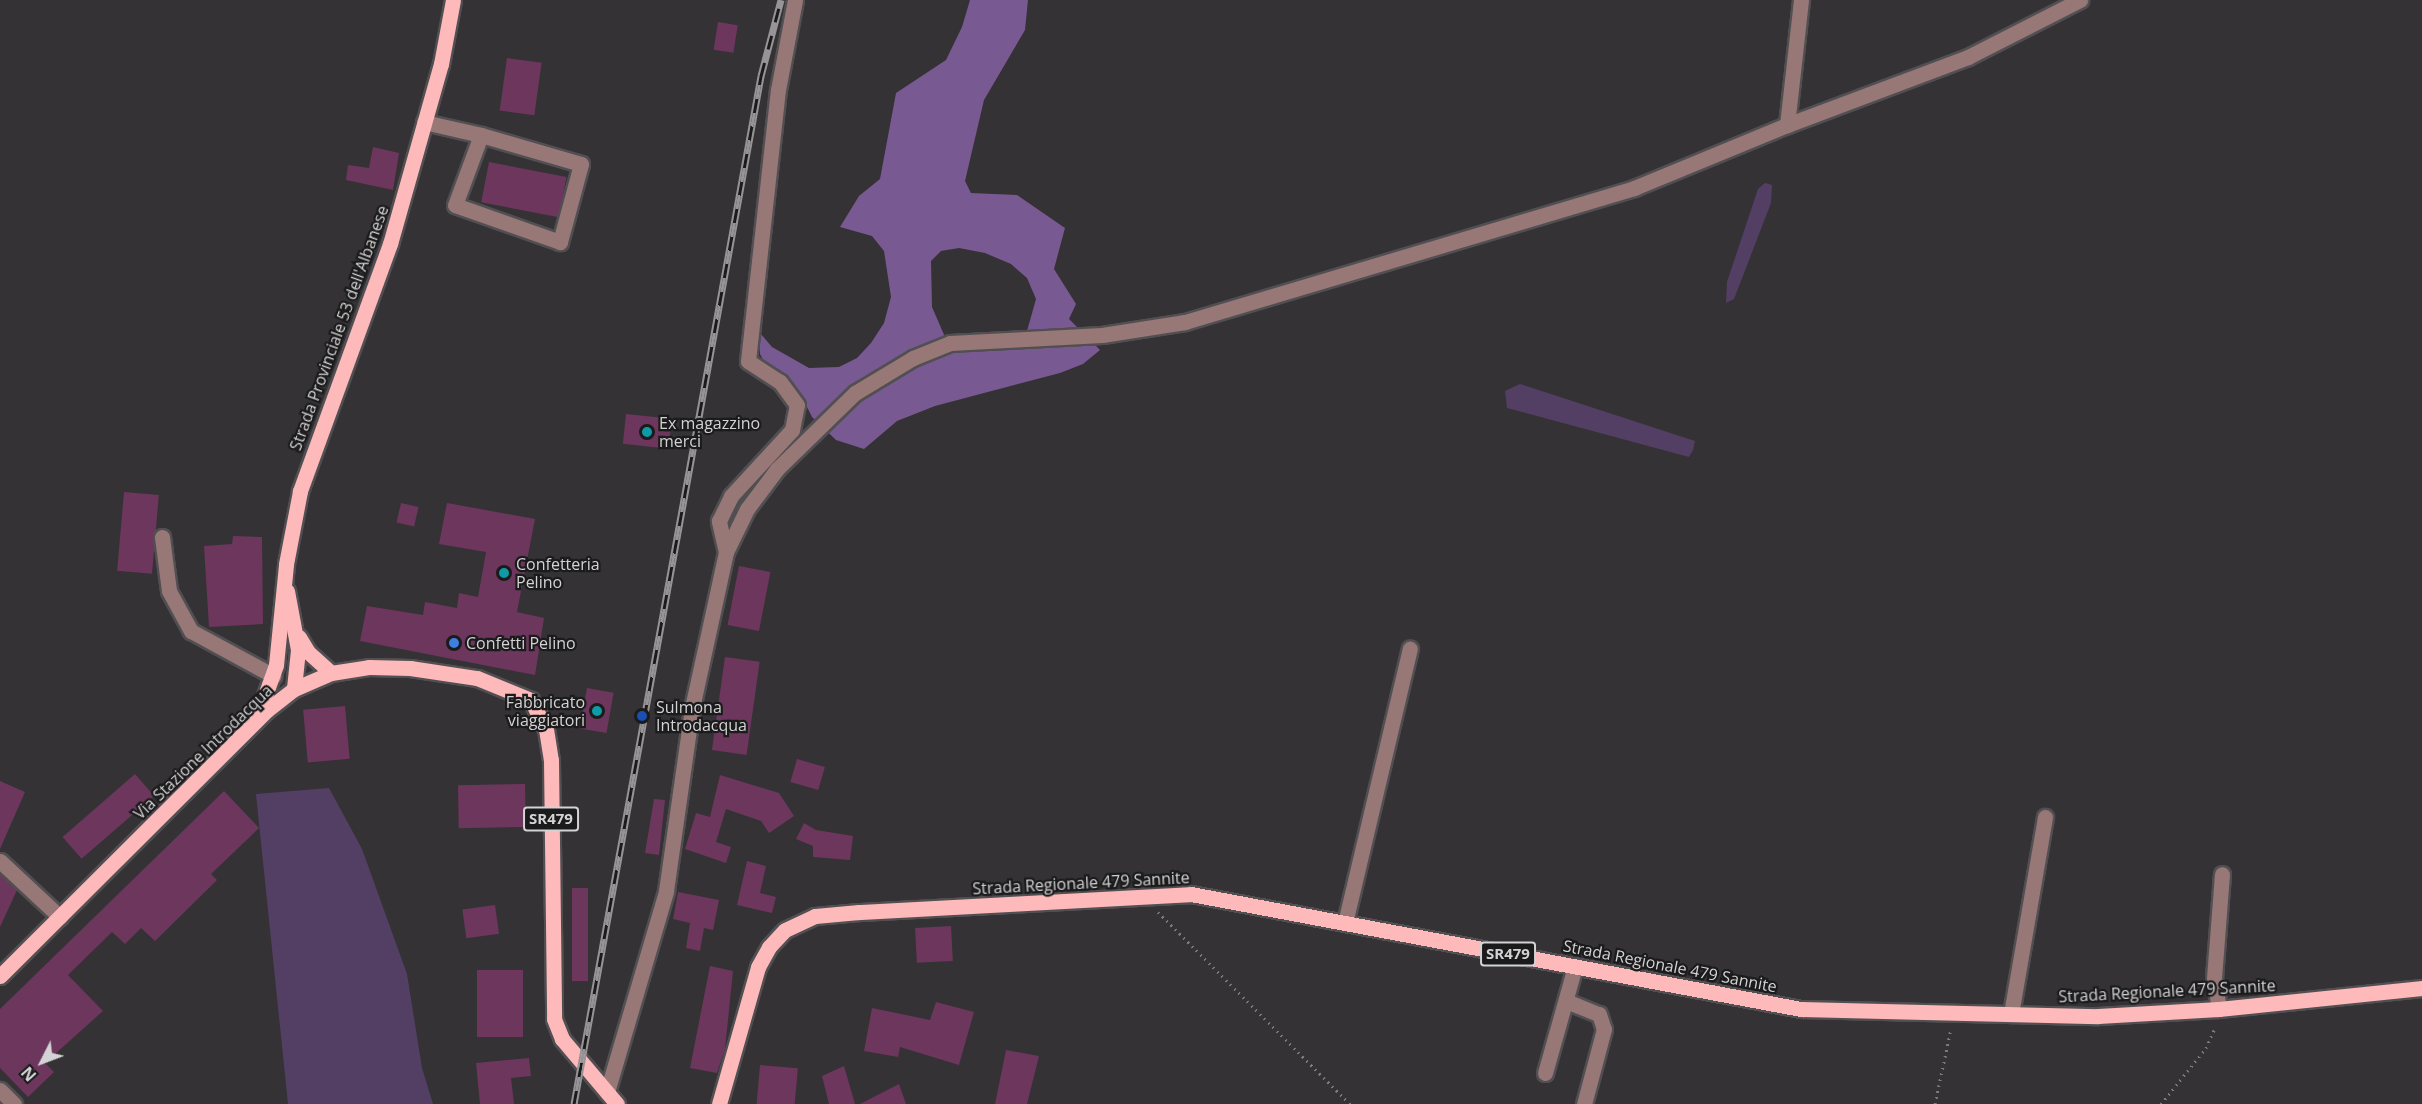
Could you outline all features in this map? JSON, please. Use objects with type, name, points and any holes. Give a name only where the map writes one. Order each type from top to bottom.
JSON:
[{"type":"main road","name":"Strada Provinciale 53 dell'Albanese","points":[[254,724],[274,676],[286,564],[300,491],[390,244],[424,122],[453,0]]},
{"type":"main road","name":"Strada Provinciale 53 dell'Albanese","points":[[286,564],[299,664],[294,690]]},
{"type":"main road","name":"Strada Provinciale 53 dell'Albanese","points":[[293,626],[308,652],[331,673]]},
{"type":"main road","name":"Strada Provinciale 53 dell'Albanese","points":[[278,651],[281,674],[294,690]]},
{"type":"main road","name":"Via Stazione Introdacqua","points":[[0,976],[254,724],[294,690],[331,673],[385,667],[434,670],[512,689],[537,708],[546,729],[551,760],[554,1019],[562,1039],[612,1098]]},
{"type":"main road","name":"Strada Regionale 479 Sannite","points":[[719,1104],[759,967],[785,930],[815,916],[859,912],[1191,894],[1801,1009],[2098,1016],[2218,1009],[2422,988]]},
{"type":"street","points":[[726,552],[719,521],[731,496],[792,430],[797,405],[780,382],[748,361],[778,90],[795,0]]},
{"type":"street","points":[[1787,125],[1801,0]]},
{"type":"street","points":[[612,1098],[666,891],[692,708],[726,552],[747,509],[777,469],[842,403],[932,348],[970,340],[1130,332],[1210,317],[1634,188],[1787,125],[1968,57],[2080,0]]},
{"type":"street","points":[[424,122],[481,135],[581,164],[560,243],[455,205],[481,135]]},
{"type":"street","points":[[162,537],[169,591],[191,631],[274,676]]},
{"type":"street","points":[[1345,923],[1410,649]]},
{"type":"street","points":[[2011,1014],[2045,817]]},
{"type":"street","points":[[0,861],[60,917]]},
{"type":"street","points":[[2218,1009],[2214,978],[2222,874]]},
{"type":"street","points":[[1545,1073],[1575,966]]},
{"type":"street","points":[[1566,1000],[1599,1014],[1604,1029],[1584,1104]]},
{"type":"street","points":[[0,1090],[14,1104]]},
{"type":"path","points":[[1142,896],[1350,1104]]},
{"type":"path","points":[[2161,1104],[2206,1048],[2218,1009]]},
{"type":"path","points":[[1935,1104],[1954,1012]]},
{"type":"shaded area","points":[[970,0],[1028,0],[1025,30],[984,100],[965,181],[971,193],[1017,195],[1065,228],[1054,269],[1076,304],[1069,319],[1100,350],[1083,364],[1060,373],[935,406],[897,421],[864,449],[836,440],[812,417],[801,395],[766,365],[760,354],[760,333],[772,347],[809,368],[839,367],[857,358],[871,343],[884,323],[891,297],[884,251],[872,236],[840,227],[859,196],[880,179],[896,93],[946,60],[962,27]],"holes":[[[959,248],[985,253],[1011,264],[1027,278],[1036,299],[1027,331],[945,337],[932,307],[931,261],[941,251]]]},
{"type":"shaded area","points":[[1765,183],[1772,185],[1771,203],[1734,299],[1726,303],[1727,282],[1758,189]]},
{"type":"shaded area","points":[[1520,384],[1695,441],[1693,450],[1689,457],[1507,408],[1505,391]]},
{"type":"shaded area","points":[[329,788],[362,849],[407,974],[422,1068],[433,1104],[288,1104],[256,794]]},
{"type":"building","points":[[718,22],[738,25],[733,53],[714,50]]},
{"type":"building","points":[[507,58],[542,63],[534,115],[500,110]]},
{"type":"building","points":[[373,147],[399,153],[393,190],[346,180],[348,165],[369,168]]},
{"type":"building","points":[[489,162],[567,177],[559,217],[481,202]]},
{"type":"building","name":"Ex magazzino merci","points":[[626,414],[672,419],[669,449],[623,444]]},
{"type":"building","points":[[124,492],[159,495],[152,574],[117,571]]},
{"type":"building","points":[[401,503],[419,507],[414,527],[397,522]]},
{"type":"building","name":"Confetteria Pelino","points":[[447,503],[535,519],[517,612],[544,618],[535,675],[360,641],[367,606],[423,615],[425,602],[457,608],[459,593],[478,597],[486,552],[439,544]]},
{"type":"building","points":[[233,536],[262,537],[263,624],[209,627],[204,546],[232,544]]},
{"type":"building","points":[[739,566],[770,572],[759,631],[728,625]]},
{"type":"building","points":[[725,657],[760,662],[747,755],[712,750]]},
{"type":"building","name":"Fabbricato viaggiatori","points":[[587,688],[614,693],[606,733],[580,728]]},
{"type":"building","points":[[345,706],[350,759],[308,762],[303,710]]},
{"type":"building","points":[[797,759],[825,767],[818,790],[790,782]]},
{"type":"building","points":[[135,774],[154,796],[82,859],[63,837]]},
{"type":"building","points":[[720,775],[779,793],[794,816],[769,833],[761,821],[726,809],[716,842],[731,847],[726,863],[685,849],[696,813],[710,817]]},
{"type":"building","points":[[0,781],[25,792],[0,849]]},
{"type":"building","points":[[525,784],[526,827],[459,828],[458,785]]},
{"type":"building","points":[[224,791],[259,828],[211,874],[217,880],[155,941],[141,928],[125,944],[112,932],[68,975],[103,1011],[45,1063],[54,1072],[28,1097],[0,1068],[0,1009]]},
{"type":"building","points":[[654,799],[665,800],[659,855],[645,853]]},
{"type":"building","points":[[804,823],[816,830],[853,836],[850,860],[813,857],[813,846],[796,839]]},
{"type":"building","points":[[747,861],[766,866],[760,893],[776,897],[772,913],[737,905]]},
{"type":"building","points":[[0,874],[17,890],[0,927]]},
{"type":"building","points":[[572,888],[588,888],[588,981],[572,981]]},
{"type":"building","points":[[678,892],[719,900],[713,930],[704,928],[700,951],[686,948],[690,923],[673,919]]},
{"type":"building","points":[[495,905],[499,934],[466,938],[462,910]]},
{"type":"building","points":[[951,926],[953,961],[917,963],[915,928]]},
{"type":"building","points":[[710,966],[733,971],[725,1049],[717,1073],[690,1068]]},
{"type":"building","points":[[477,970],[523,970],[523,1037],[477,1037]]},
{"type":"building","points":[[936,1002],[974,1012],[959,1065],[900,1047],[898,1057],[864,1051],[872,1008],[930,1020]]},
{"type":"building","points":[[1006,1050],[1039,1056],[1027,1104],[995,1104]]},
{"type":"building","points":[[529,1058],[531,1076],[511,1078],[514,1104],[480,1104],[476,1063]]},
{"type":"building","points":[[760,1065],[798,1068],[795,1104],[757,1104]]},
{"type":"building","points":[[844,1066],[855,1104],[829,1104],[822,1076]]},
{"type":"building","points":[[899,1084],[906,1104],[860,1104]]},
{"type":"railway","points":[[574,1104],[761,76],[781,0]]},
{"type":"place","name":"Ex magazzino merci","points":[[647,432]]},
{"type":"place","name":"Confetteria Pelino","points":[[504,573]]},
{"type":"place","name":"Confetti Pelino","points":[[454,643]]},
{"type":"place","name":"Fabbricato viaggiatori","points":[[597,711]]},
{"type":"place","name":"Sulmona Introdacqua","points":[[642,716]]}]
